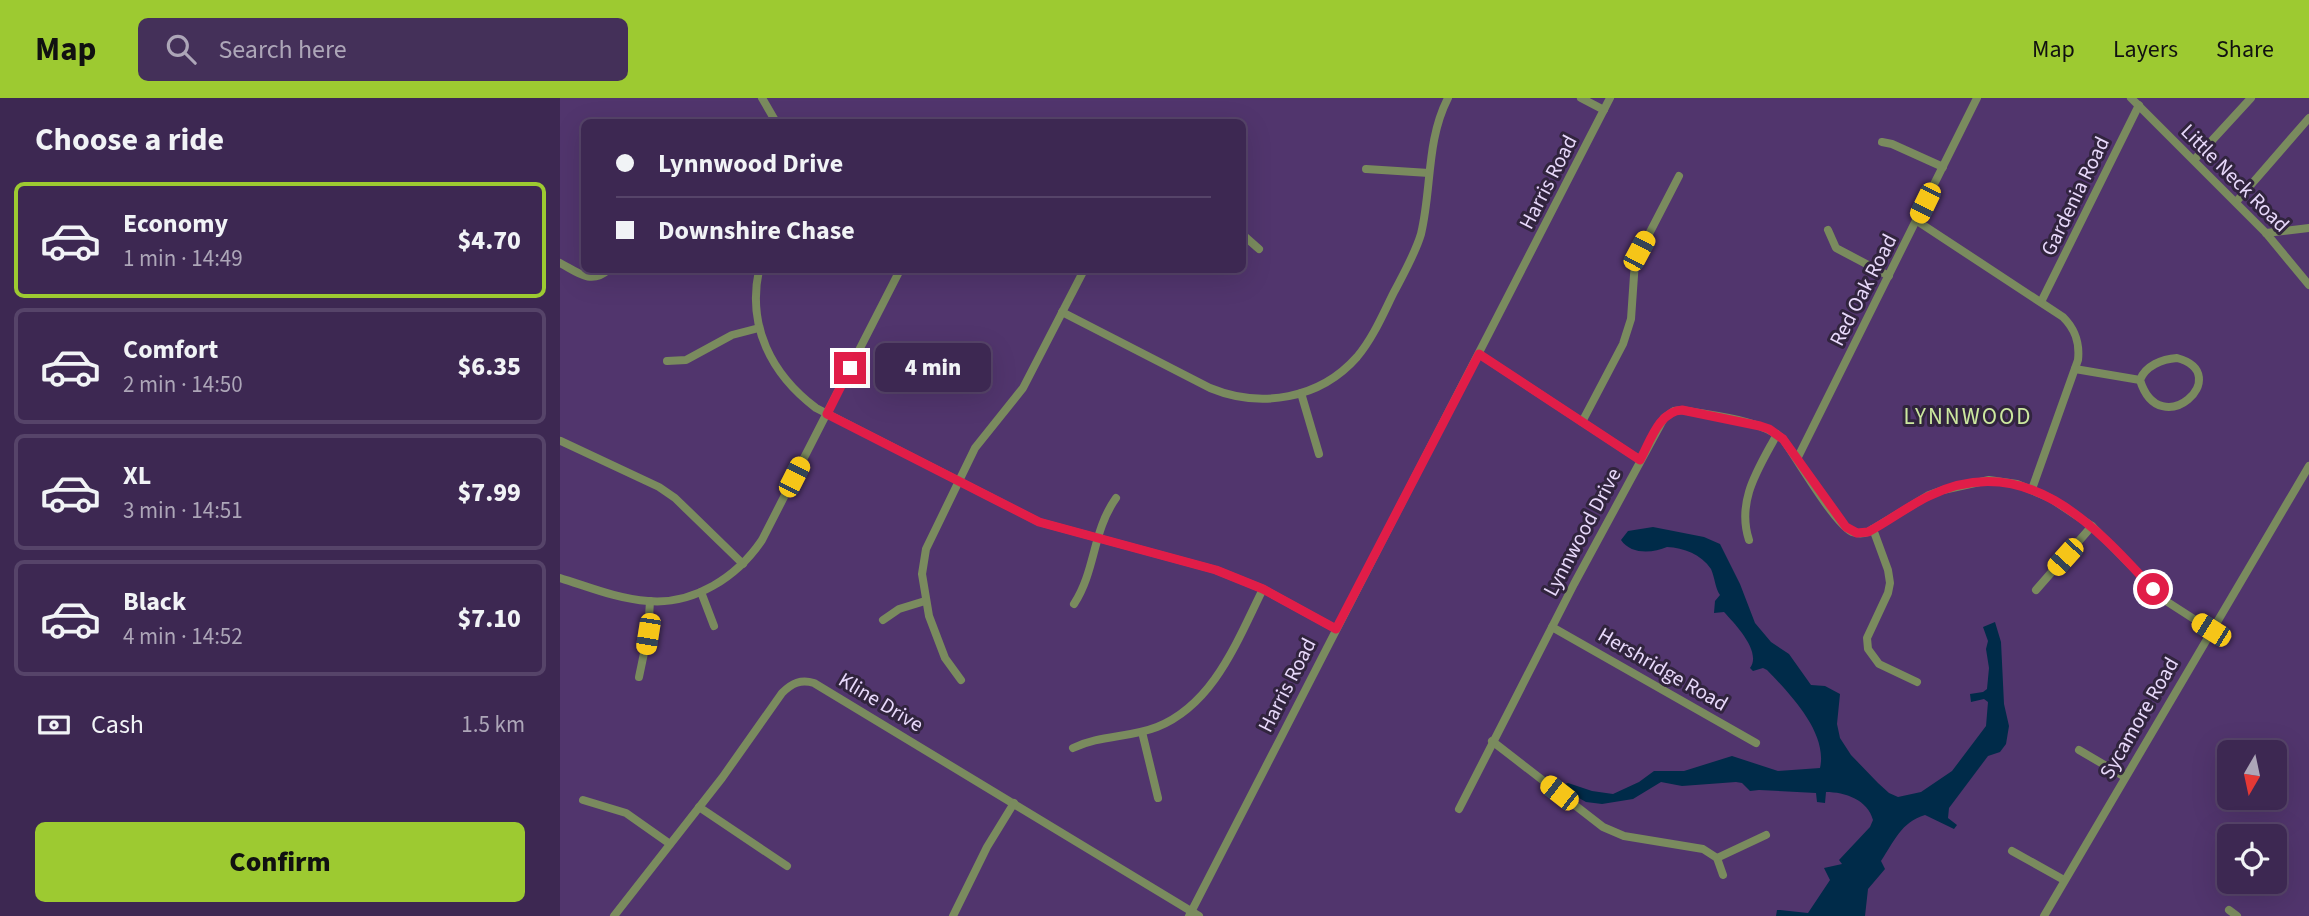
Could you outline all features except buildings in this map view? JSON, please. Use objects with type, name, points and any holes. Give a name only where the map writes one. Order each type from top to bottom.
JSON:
[{"type":"street","points":[[762,98],[774,119]]},
{"type":"street","points":[[1062,312],[1221,393],[1260,399],[1301,393],[1322,384],[1358,356],[1376,327],[1420,236],[1436,126],[1448,98]]},
{"type":"street","points":[[1581,98],[1604,110]]},
{"type":"street","name":"Harris Road","points":[[1193,915],[1336,629],[1610,98]]},
{"type":"street","name":"Red Oak Road","points":[[1797,458],[1977,98]]},
{"type":"street","name":"Little Neck Road","points":[[2131,98],[2266,233],[2309,285]]},
{"type":"street","points":[[2194,160],[2251,98]]},
{"type":"street","name":"Gardenia Road","points":[[2041,302],[2139,105]]},
{"type":"street","points":[[2235,202],[2309,118]]},
{"type":"street","points":[[1882,142],[1943,167]]},
{"type":"street","points":[[1366,169],[1429,173]]},
{"type":"street","points":[[1582,422],[1623,344],[1631,319],[1635,261],[1679,176]]},
{"type":"street","points":[[1917,221],[2063,317],[2074,330],[2079,352],[2076,369],[2032,489]]},
{"type":"street","points":[[2266,233],[2309,228]]},
{"type":"street","points":[[1828,230],[1836,248],[1889,276]]},
{"type":"street","points":[[1246,238],[1259,249]]},
{"type":"street","points":[[560,263],[589,278],[604,273]]},
{"type":"street","points":[[759,273],[756,296],[759,328],[767,351],[780,375],[801,397],[827,414],[1039,522],[1216,570],[1263,589],[1336,629]]},
{"type":"street","points":[[560,578],[623,597],[650,601],[671,600],[701,592],[731,575],[762,540],[898,273]]},
{"type":"street","points":[[961,680],[945,658],[925,601],[922,574],[926,549],[983,436],[1023,388],[1082,273]]},
{"type":"street","points":[[667,361],[686,360],[732,335],[759,328]]},
{"type":"street","points":[[1479,354],[1640,460]]},
{"type":"street","points":[[2172,358],[2188,362],[2196,372],[2198,380],[2196,393],[2187,403],[2164,406],[2152,400],[2140,380],[2146,370],[2172,358]]},
{"type":"street","points":[[2076,369],[2140,380]]},
{"type":"street","points":[[1301,393],[1319,454]]},
{"type":"street","name":"Lynnwood Drive","points":[[1459,809],[1492,741],[1664,418],[1679,410],[1760,426],[1777,434]]},
{"type":"street","points":[[1749,540],[1744,520],[1745,500],[1777,434],[1846,527],[1857,533],[1874,530],[1929,495],[1976,481],[2005,481],[2032,489],[2067,508],[2092,526],[2166,601],[2211,630]]},
{"type":"street","points":[[561,441],[659,487],[675,498],[743,564]]},
{"type":"street","name":"Sycamore Road","points":[[2045,916],[2309,466]]},
{"type":"street","points":[[1074,604],[1089,574],[1103,519],[1116,498]]},
{"type":"street","points":[[2036,590],[2092,526]]},
{"type":"street","points":[[1874,530],[1890,583],[1867,638],[1868,649],[1879,664],[1917,682]]},
{"type":"street","points":[[1073,748],[1099,739],[1142,732],[1170,721],[1196,702],[1207,691],[1263,589]]},
{"type":"street","points":[[701,592],[714,626]]},
{"type":"street","points":[[639,677],[648,634],[650,601]]},
{"type":"street","points":[[883,620],[899,610],[925,601]]},
{"type":"street","name":"Hershridge Road","points":[[1552,627],[1756,743]]},
{"type":"street","name":"Kline Drive","points":[[614,916],[699,807],[782,693],[794,683],[807,681],[1014,803],[1193,915]]},
{"type":"street","points":[[1142,732],[1158,798]]},
{"type":"street","points":[[1492,741],[1613,832],[1703,849],[1717,858],[1723,875]]},
{"type":"street","points":[[2079,750],[2125,777]]},
{"type":"street","points":[[583,800],[626,813],[670,844]]},
{"type":"street","points":[[953,916],[987,847],[1014,803]]},
{"type":"street","points":[[699,807],[787,866]]},
{"type":"street","points":[[1717,858],[1766,835]]},
{"type":"street","points":[[2012,851],[2064,880]]},
{"type":"water","points":[[1653,527],[1704,537],[1720,544],[1755,623],[1771,642],[1789,654],[1811,685],[1825,686],[1840,694],[1837,724],[1840,738],[1851,755],[1878,783],[1898,797],[1921,792],[1952,771],[1986,726],[1988,702],[1984,699],[1971,702],[1970,694],[1987,689],[1988,641],[1983,627],[1995,622],[2001,642],[2004,704],[2009,726],[2006,744],[2000,752],[1988,756],[1949,808],[1948,818],[1957,825],[1954,829],[1925,815],[1910,822],[1899,834],[1881,861],[1885,869],[1868,889],[1865,916],[1776,916],[1777,910],[1808,913],[1830,880],[1824,868],[1842,864],[1839,860],[1870,827],[1873,820],[1870,813],[1855,798],[1826,792],[1825,803],[1817,802],[1816,793],[1750,791],[1742,783],[1736,782],[1682,786],[1661,782],[1633,799],[1602,804],[1586,802],[1563,789],[1568,783],[1613,794],[1639,782],[1654,771],[1684,771],[1732,756],[1778,771],[1820,768],[1818,741],[1805,715],[1767,670],[1763,668],[1753,671],[1750,668],[1753,654],[1746,639],[1724,612],[1714,613],[1715,601],[1720,595],[1707,564],[1692,553],[1680,549],[1667,547],[1642,551],[1630,548],[1621,540],[1628,531]]},
{"type":"district","name":"LYNNWOOD","points":[[1968,416]]},
{"type":"route","points":[[850,368],[827,414],[1039,522],[1183,560],[1236,577],[1336,629],[1479,354],[1640,460],[1664,418],[1674,411],[1682,410],[1769,429],[1783,439],[1833,512],[1846,527],[1857,533],[1868,532],[1929,495],[1976,481],[2005,481],[2032,489],[2067,508],[2092,526],[2153,589]]}]
